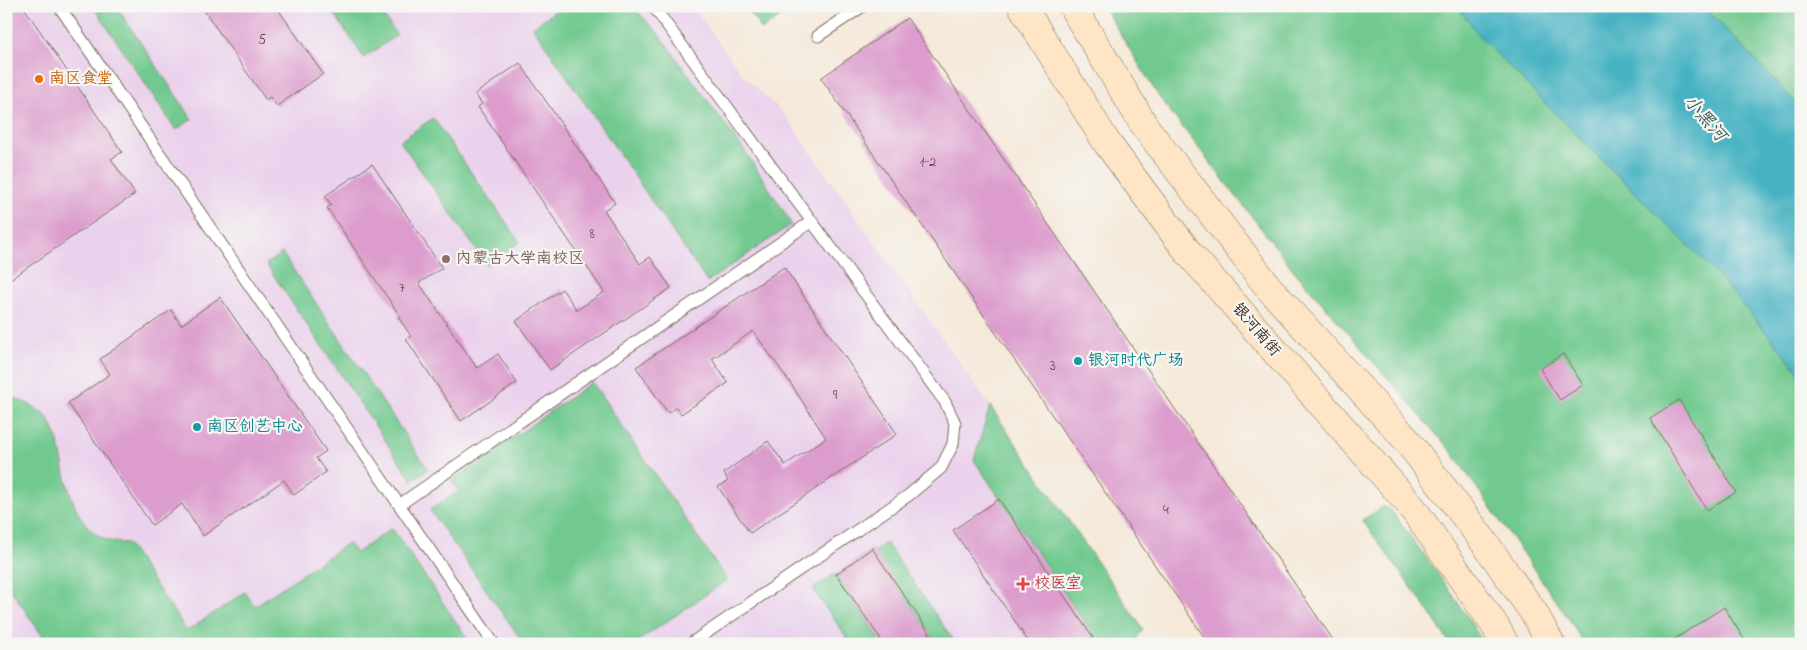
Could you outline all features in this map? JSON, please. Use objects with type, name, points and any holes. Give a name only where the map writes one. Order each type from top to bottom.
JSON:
[{"type":"main road","name":"银河南街","points":[[1022,6],[1107,143],[1188,252],[1411,506],[1494,624],[1505,644]]},
{"type":"main road","points":[[1072,6],[1146,128],[1269,288],[1405,438],[1482,538],[1534,613],[1550,644]]},
{"type":"lane","points":[[59,6],[494,644]]},
{"type":"lane","points":[[653,6],[945,402],[955,423],[953,444],[941,468],[909,494],[690,644]]},
{"type":"lane","points":[[818,36],[863,6]]},
{"type":"lane","points":[[399,505],[812,221]]},
{"type":"lane","points":[[6,636],[12,644]]},
{"type":"shaded area","name":"内蒙古大学南校区","points":[[6,6],[692,6],[743,75],[783,113],[990,406],[1143,629],[1133,644],[6,644]]},
{"type":"green space","points":[[93,6],[116,6],[192,119],[176,130]]},
{"type":"green space","points":[[329,6],[377,6],[397,35],[364,58]]},
{"type":"green space","points":[[562,6],[632,6],[658,33],[749,157],[791,225],[707,282],[533,27]]},
{"type":"green space","points":[[745,6],[795,6],[762,30]]},
{"type":"green space","points":[[1103,6],[1801,6],[1801,644],[1583,644],[1573,625],[1451,451],[1295,272],[1159,97]]},
{"type":"green space","points":[[433,118],[520,242],[487,265],[400,141]]},
{"type":"green space","points":[[282,253],[428,469],[412,480],[266,264]]},
{"type":"green space","points":[[592,382],[727,580],[634,644],[524,644],[430,510],[459,491],[452,481]]},
{"type":"green space","points":[[6,393],[37,409],[46,416],[56,436],[72,499],[84,522],[102,538],[113,542],[127,543],[187,631],[245,592],[255,606],[348,543],[356,553],[392,528],[471,644],[48,644],[6,583]]},
{"type":"green space","points":[[990,406],[1143,629],[1133,644],[1099,644],[974,460]]},
{"type":"green space","points":[[1383,507],[1389,508],[1426,558],[1484,644],[1450,644],[1425,606],[1362,520]]},
{"type":"green space","points":[[886,543],[956,644],[937,644],[874,552]]},
{"type":"green space","points":[[835,574],[883,644],[851,644],[813,589]]},
{"type":"water","name":"小黑河","points":[[1457,6],[1704,6],[1801,108],[1801,374],[1715,272],[1482,39]]},
{"type":"building","name":"南区食堂","points":[[6,6],[23,6],[122,152],[111,159],[135,194],[6,282]]},
{"type":"building","points":[[201,6],[276,6],[323,74],[277,106],[270,97],[266,100]]},
{"type":"building","name":"银河时代广场","points":[[907,18],[1336,644],[1209,644],[821,78]]},
{"type":"building","points":[[520,63],[615,203],[604,210],[640,264],[650,257],[671,288],[550,370],[516,321],[562,289],[577,310],[604,292],[478,107],[482,104],[475,94]]},
{"type":"building","points":[[372,164],[442,268],[419,283],[477,368],[498,354],[517,383],[461,421],[406,339],[411,336],[398,317],[400,316],[327,208],[331,205],[325,196]]},
{"type":"building","points":[[784,267],[897,434],[750,533],[718,487],[728,481],[724,473],[768,441],[785,465],[826,438],[791,384],[753,331],[712,359],[728,383],[681,414],[676,407],[668,413],[636,367]]},
{"type":"building","name":"南区创艺中心","points":[[220,297],[326,451],[316,458],[326,472],[294,495],[284,480],[203,536],[182,504],[152,525],[68,403],[110,374],[100,359],[171,310],[181,325]]},
{"type":"building","points":[[1563,354],[1583,385],[1560,400],[1540,369]]},
{"type":"building","points":[[1679,400],[1736,492],[1707,510],[1650,418]]},
{"type":"building","name":"校医室","points":[[999,499],[1093,638],[1084,644],[1030,644],[953,530]]},
{"type":"building","points":[[872,548],[937,644],[884,644],[836,574]]},
{"type":"building","points":[[1724,607],[1747,644],[1667,644]]},
{"type":"place","name":"南区食堂","points":[[39,79]]},
{"type":"place","name":"内蒙古大学南校区","points":[[446,259]]},
{"type":"place","name":"银河时代广场","points":[[1078,361]]},
{"type":"place","name":"南区创艺中心","points":[[197,427]]},
{"type":"place","name":"校医室","points":[[1023,584]]}]
